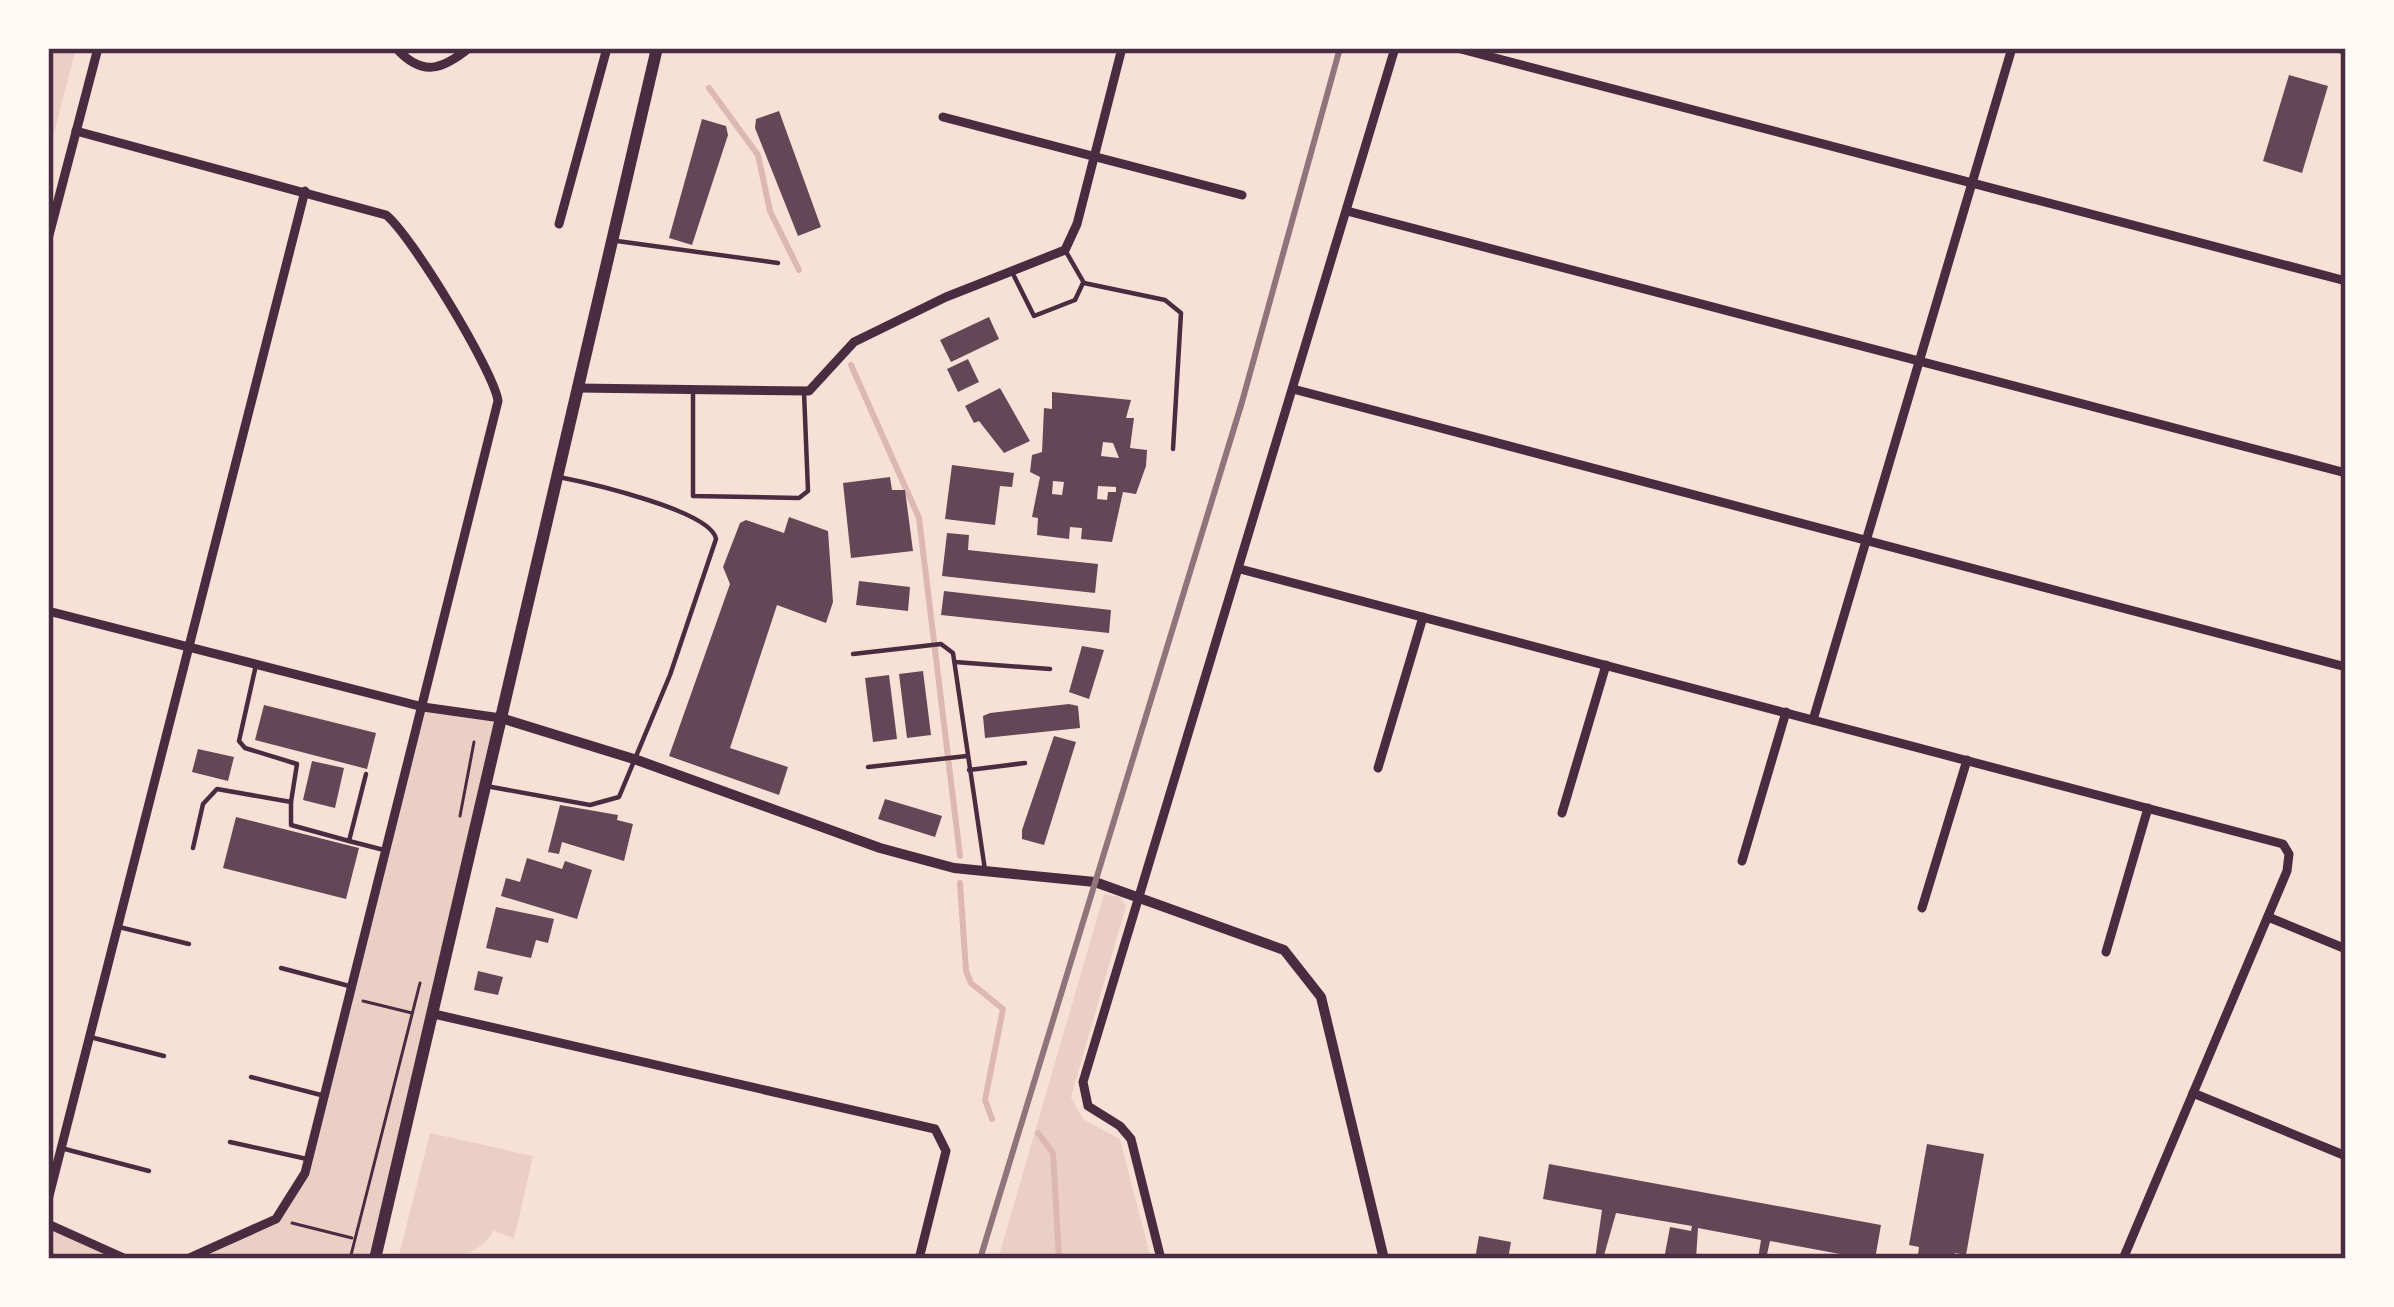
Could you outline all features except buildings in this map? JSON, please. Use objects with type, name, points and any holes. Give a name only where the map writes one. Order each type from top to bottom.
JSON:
[{"type":"main road","points":[[375,1259],[657,48]]},
{"type":"street","points":[[48,238],[98,48]]},
{"type":"street","points":[[396,48],[419,68],[433,69],[469,48]]},
{"type":"street","points":[[559,224],[607,48]]},
{"type":"street","points":[[577,388],[804,392],[854,342],[1065,250],[1122,48]]},
{"type":"street","points":[[1161,1259],[1130,1139],[1085,1100],[1085,1076],[1395,48]]},
{"type":"street","points":[[1457,48],[2346,281]]},
{"type":"street","points":[[1813,720],[2012,48]]},
{"type":"street","points":[[2337,48],[2346,50]]},
{"type":"street","points":[[943,117],[1242,195]]},
{"type":"street","points":[[76,131],[371,208],[397,223],[497,389],[498,413],[298,1191],[276,1219],[187,1259]]},
{"type":"street","points":[[48,1199],[305,191]]},
{"type":"street","points":[[1346,211],[2346,472]]},
{"type":"street","points":[[1294,389],[2346,667]]},
{"type":"street","points":[[1240,569],[2273,841],[2289,854],[2268,916],[2123,1259]]},
{"type":"street","points":[[48,611],[423,707],[501,718],[954,868],[1095,882],[1265,940],[1309,975],[1321,997],[1384,1259]]},
{"type":"street","points":[[1378,768],[1423,617]]},
{"type":"street","points":[[1562,813],[1606,665]]},
{"type":"street","points":[[1742,861],[1786,712]]},
{"type":"street","points":[[1922,908],[1967,760]]},
{"type":"street","points":[[2106,952],[2148,808]]},
{"type":"street","points":[[2268,916],[2346,950]]},
{"type":"street","points":[[434,1014],[922,1124],[943,1139],[942,1170],[919,1259]]},
{"type":"street","points":[[2193,1093],[2346,1156]]},
{"type":"street","points":[[48,1224],[126,1259]]},
{"type":"lane","points":[[612,240],[778,263]]},
{"type":"lane","points":[[1065,250],[1084,283],[1165,300],[1181,313],[1172,448]]},
{"type":"lane","points":[[1012,272],[1034,316],[1075,301],[1084,283]]},
{"type":"lane","points":[[693,391],[693,496],[799,498],[808,491],[804,392]]},
{"type":"lane","points":[[486,786],[599,805],[619,797],[638,760],[716,533],[706,522],[616,490],[557,477]]},
{"type":"lane","points":[[853,654],[941,644],[950,649],[956,662],[986,872]]},
{"type":"lane","points":[[956,662],[1050,669]]},
{"type":"lane","points":[[256,664],[239,741],[245,748],[297,764],[291,825],[387,850]]},
{"type":"lane","points":[[868,767],[967,756]]},
{"type":"lane","points":[[969,770],[1025,763]]},
{"type":"lane","points":[[349,841],[366,774]]},
{"type":"lane","points":[[194,848],[203,804],[217,789],[291,802]]},
{"type":"lane","points":[[119,927],[189,944]]},
{"type":"lane","points":[[281,968],[336,982],[351,992]]},
{"type":"lane","points":[[90,1037],[164,1056]]},
{"type":"lane","points":[[251,1077],[325,1096]]},
{"type":"lane","points":[[230,1142],[309,1159]]},
{"type":"lane","points":[[61,1148],[148,1171]]},
{"type":"path","points":[[460,816],[474,742]]},
{"type":"path","points":[[350,1259],[420,983]]},
{"type":"path","points":[[351,992],[412,1013]]},
{"type":"path","points":[[276,1219],[354,1239]]},
{"type":"shaded area","points":[[48,48],[76,48],[48,157]]},
{"type":"shaded area","points":[[423,707],[501,718],[373,1259],[187,1259],[276,1219],[298,1191]]},
{"type":"shaded area","points":[[1104,894],[1120,897],[1126,906],[1071,1097],[1083,1119],[1120,1139],[1151,1259],[998,1259]]},
{"type":"shaded area","points":[[430,1133],[533,1156],[514,1239],[494,1230],[487,1241],[465,1254],[398,1259]]},
{"type":"shaded area","points":[[48,1224],[126,1259],[48,1259]]},
{"type":"waterway","points":[[709,88],[758,155],[770,211],[799,270]]},
{"type":"waterway","points":[[851,365],[919,518],[960,856]]},
{"type":"waterway","points":[[960,883],[966,971],[971,983],[1003,1009],[985,1100],[992,1119]]},
{"type":"waterway","points":[[1038,1133],[1053,1153],[1059,1259]]},
{"type":"railway","points":[[980,1259],[1242,402],[1340,48]]}]
